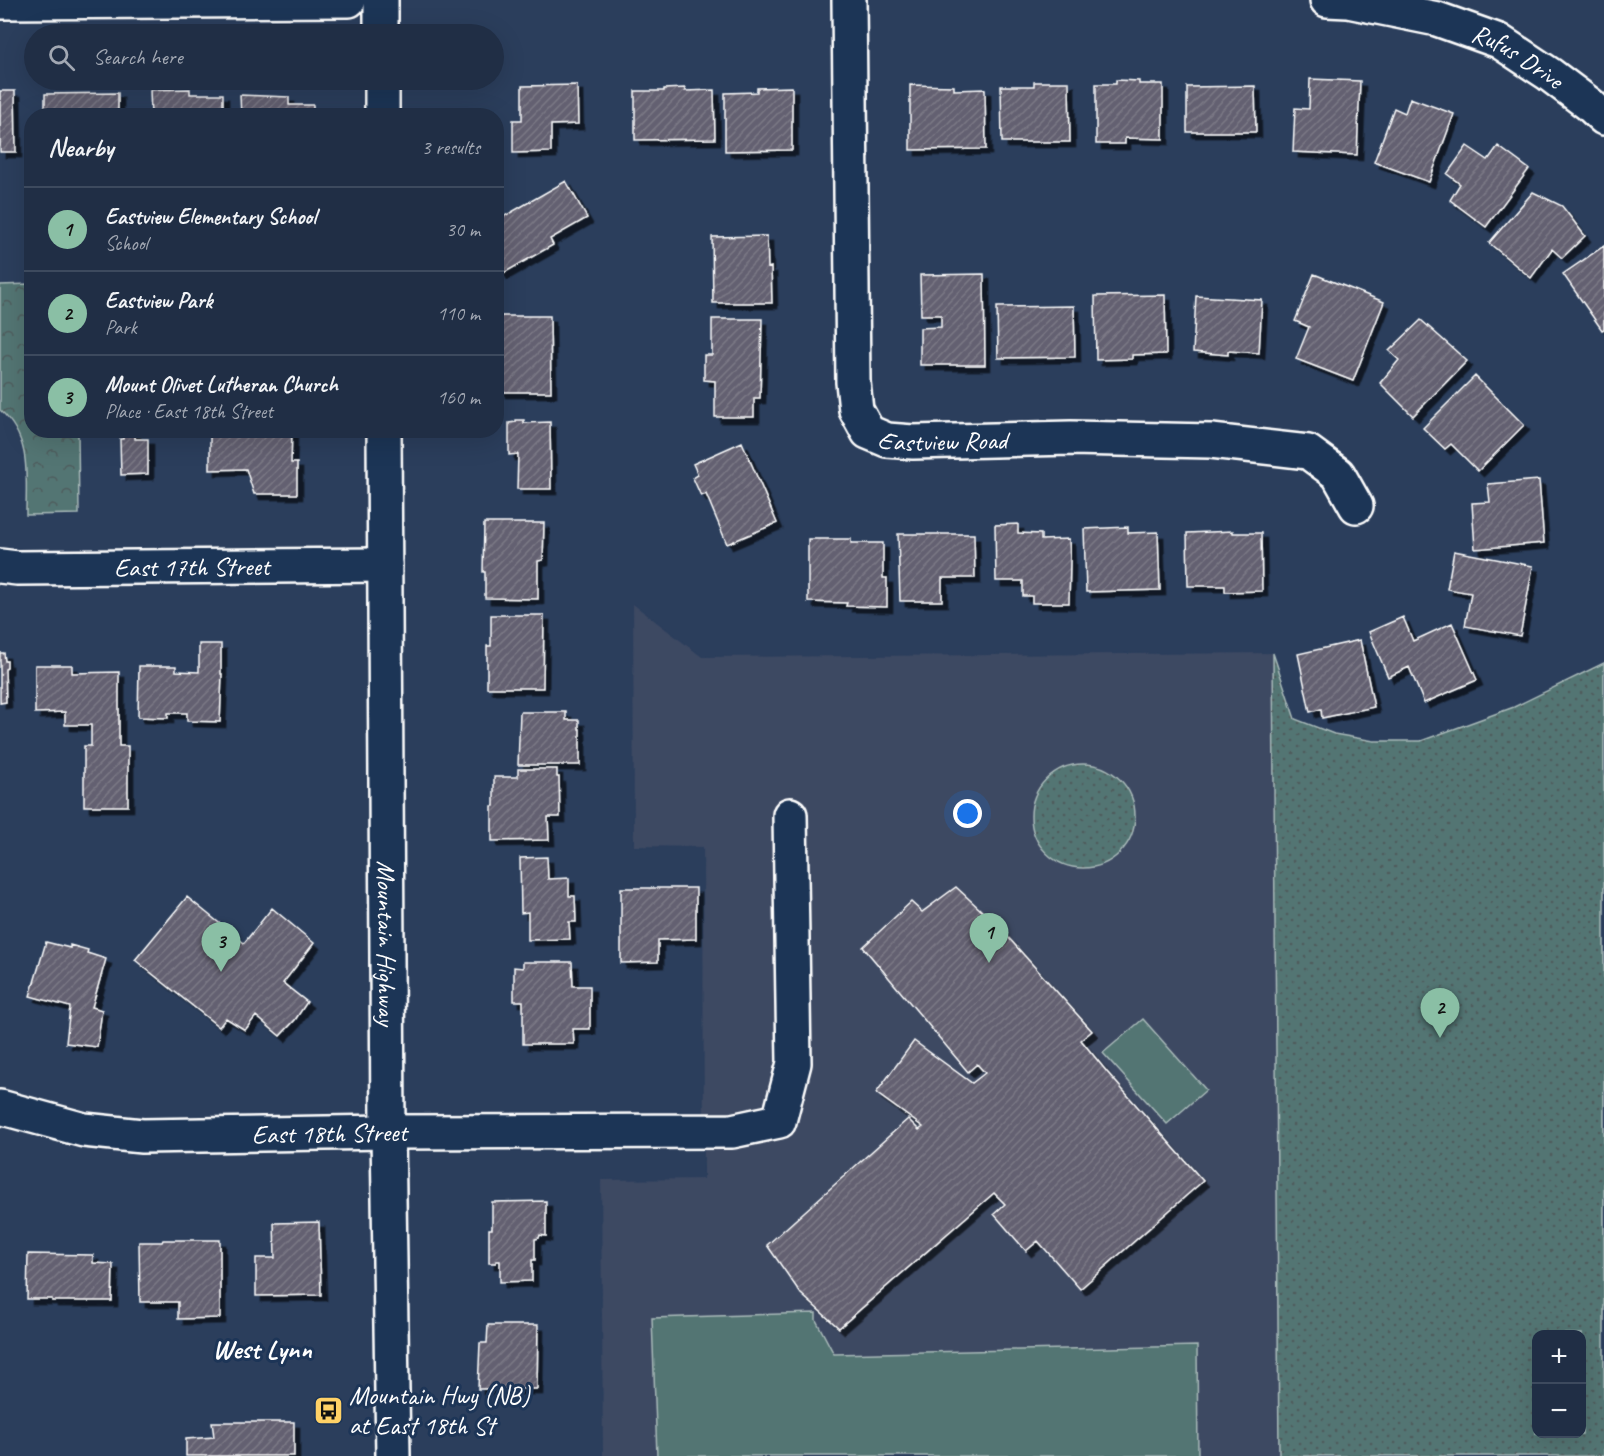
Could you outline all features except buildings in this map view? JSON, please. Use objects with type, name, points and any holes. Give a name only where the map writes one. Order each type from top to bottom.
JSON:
[{"type":"street","points":[[0,2],[349,0]]},
{"type":"street","points":[[381,0],[381,24]]},
{"type":"street","name":"Eastview Road","points":[[849,0],[853,382],[856,411],[868,432],[887,440],[913,442],[1071,438],[1211,441],[1308,452],[1338,474],[1356,506]]},
{"type":"street","name":"Rufus Drive","points":[[1337,1],[1437,19],[1499,41],[1549,74],[1604,118]]},
{"type":"street","points":[[382,90],[382,108]]},
{"type":"street","name":"Mountain Highway","points":[[384,438],[388,1131],[393,1456]]},
{"type":"street","name":"East 17th Street","points":[[0,566],[29,568],[385,565]]},
{"type":"street","name":"East 18th Street","points":[[0,1107],[84,1130],[142,1136],[388,1131],[732,1131],[779,1121],[794,1063],[790,815]]},
{"type":"shaded area","points":[[633,604],[702,657],[1273,653],[1279,1456],[603,1456],[601,1180],[704,1179],[703,847],[634,846]]},
{"type":"green space","points":[[24,284],[24,438],[78,438],[79,514],[26,515],[26,472],[22,445],[18,433],[0,410],[0,285]]},
{"type":"green space","points":[[1273,653],[1295,719],[1334,734],[1374,741],[1421,741],[1514,707],[1604,663],[1604,1456],[1279,1456]]},
{"type":"green space","points":[[1083,764],[1103,768],[1112,773],[1126,787],[1131,796],[1135,816],[1131,836],[1126,845],[1112,859],[1103,864],[1083,868],[1063,864],[1054,859],[1040,845],[1035,836],[1031,816],[1035,796],[1040,787],[1054,773],[1063,768]]},
{"type":"green space","points":[[1143,1019],[1206,1090],[1167,1124],[1103,1053]]},
{"type":"green space","points":[[816,1313],[816,1320],[834,1354],[1197,1346],[1198,1456],[657,1456],[652,1318]]},
{"type":"place","name":"Eastview Elementary School","points":[[989,963]]},
{"type":"place","name":"Mount Olivet Lutheran Church","points":[[221,972]]},
{"type":"place","name":"Eastview Park","points":[[1440,1038]]},
{"type":"place","name":"Mountain Hwy (NB) at East 18th St","points":[[328,1410]]},
{"type":"district","name":"West Lynn","points":[[262,1349]]}]
